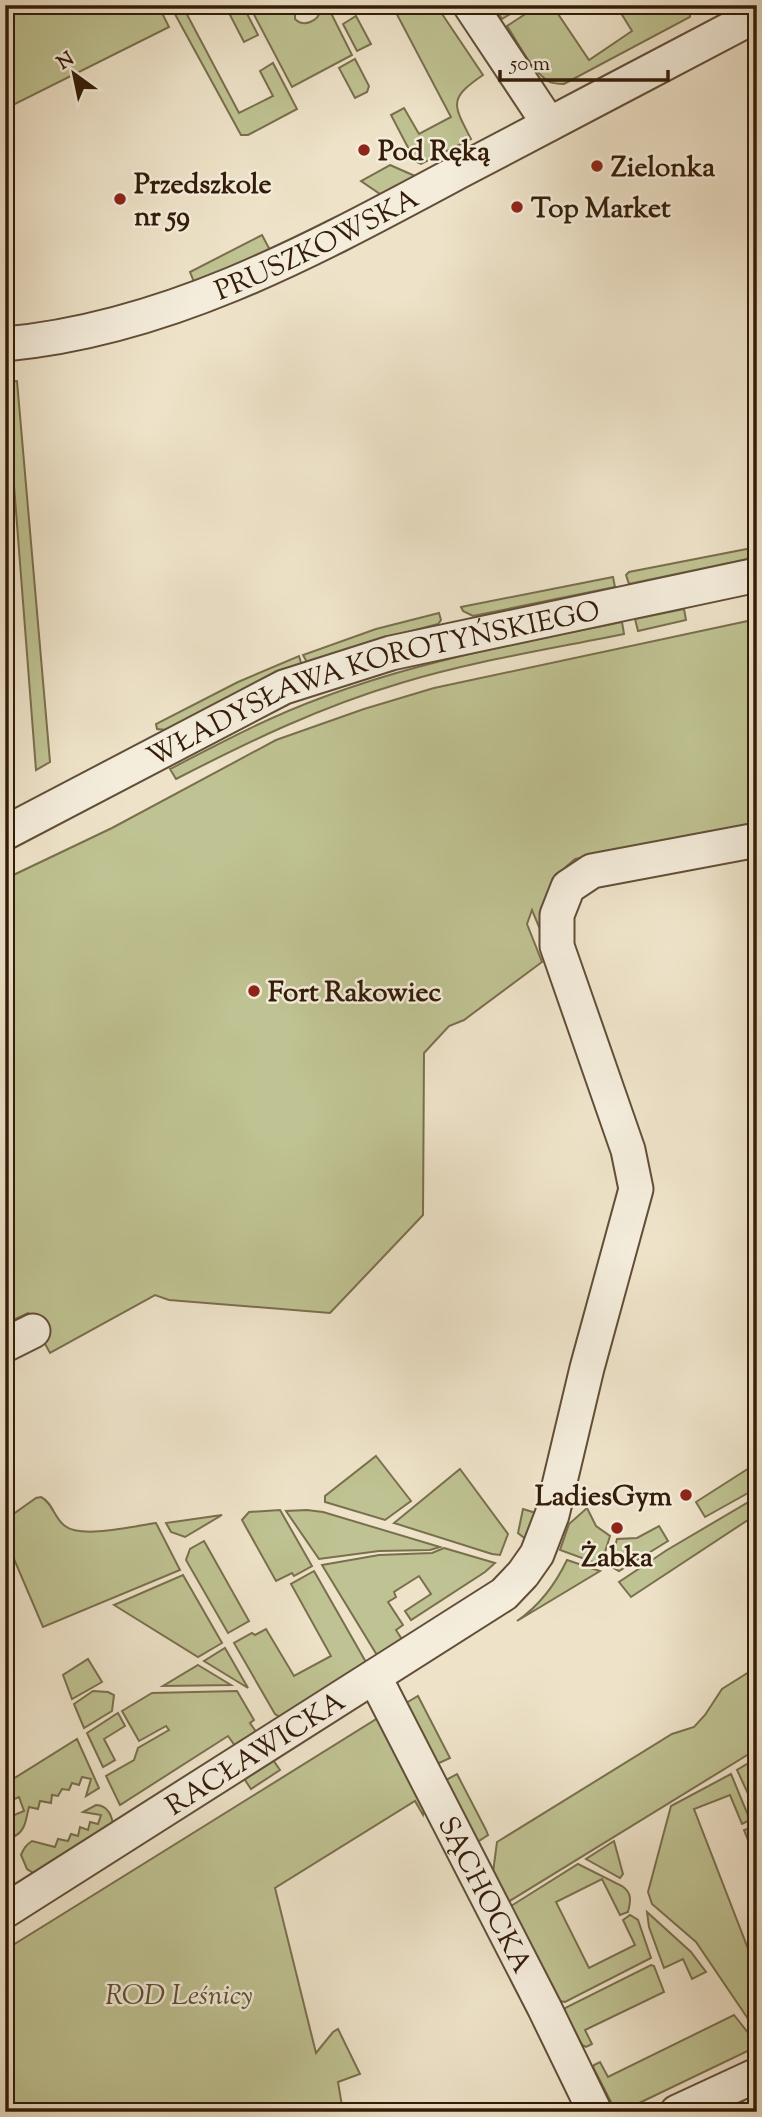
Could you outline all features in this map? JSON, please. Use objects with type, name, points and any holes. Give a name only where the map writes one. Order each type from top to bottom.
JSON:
[{"type":"street","points":[[470,5],[549,124]]},
{"type":"street","name":"PRUSZKOWSKA","points":[[5,344],[35,341],[123,322],[171,307],[292,259],[757,15]]},
{"type":"street","name":"WŁADYSŁAWA KOROTYŃSKIEGO","points":[[5,833],[284,687],[391,653],[757,575]]},
{"type":"street","name":"RACŁAWICKA","points":[[5,1911],[375,1678],[504,1594],[523,1574],[537,1554],[552,1515],[587,1368],[636,1189],[628,1150],[557,946],[557,915],[568,887],[592,871],[757,840]]},
{"type":"street","name":"SĄCHOCKA","points":[[375,1678],[595,2112]]},
{"type":"street","points":[[677,2112],[757,2075]]},
{"type":"green space","points":[[5,5],[158,5],[169,27],[5,109]]},
{"type":"green space","points":[[170,5],[182,5],[239,113],[273,96],[260,71],[273,63],[297,109],[248,135],[241,135]]},
{"type":"green space","points":[[249,5],[302,5],[295,19],[306,23],[319,14],[319,5],[327,5],[352,55],[292,87]]},
{"type":"green space","points":[[392,5],[436,5],[483,75],[464,90],[457,103],[460,118],[471,139],[421,164],[415,161],[391,115],[404,108],[419,134],[451,117]]},
{"type":"green space","points":[[493,5],[518,5],[520,8],[502,19]]},
{"type":"green space","points":[[539,5],[552,5],[589,60],[632,31],[616,5],[686,5],[690,17],[564,84],[558,84],[548,81],[536,70],[507,26]]},
{"type":"green space","points":[[244,8],[258,35],[244,42],[230,15]]},
{"type":"green space","points":[[356,16],[371,44],[357,51],[343,24]]},
{"type":"green space","points":[[355,59],[369,86],[367,92],[355,98],[339,68]]},
{"type":"green space","points":[[390,165],[415,176],[383,196],[361,181]]},
{"type":"green space","points":[[262,235],[271,252],[194,282],[190,272]]},
{"type":"green space","points":[[17,381],[50,762],[36,770],[6,382]]},
{"type":"green space","points":[[757,547],[757,557],[629,584],[626,575],[629,572]]},
{"type":"green space","points":[[613,577],[615,587],[473,616],[461,607]]},
{"type":"green space","points":[[684,609],[686,620],[638,631],[635,619]]},
{"type":"green space","points":[[439,613],[441,620],[438,624],[385,638],[308,664],[303,655],[376,629]]},
{"type":"green space","name":"Fort Rakowiec","points":[[757,619],[757,828],[575,859],[558,875],[546,902],[542,934],[532,910],[527,924],[542,962],[464,1020],[449,1026],[424,1053],[423,1215],[330,1313],[169,1300],[155,1295],[50,1353],[28,1313],[5,1324],[5,879],[112,828],[276,740],[364,709],[434,688]]},
{"type":"green space","points":[[622,622],[624,634],[484,662],[401,683],[286,726],[176,779],[170,769],[282,713],[358,685],[470,654]]},
{"type":"green space","points":[[299,656],[302,666],[166,730],[157,729],[156,724],[238,682]]},
{"type":"green space","points":[[376,1456],[411,1501],[385,1520],[325,1502],[325,1496]]},
{"type":"green space","points":[[757,1463],[757,1488],[705,1517],[696,1502]]},
{"type":"green space","points":[[460,1469],[508,1534],[500,1555],[394,1523]]},
{"type":"green space","points":[[41,1497],[61,1523],[73,1530],[95,1532],[156,1523],[180,1570],[43,1627],[5,1538],[5,1520]]},
{"type":"green space","points":[[757,1497],[757,1514],[631,1597],[619,1582],[667,1550]]},
{"type":"green space","points":[[587,1508],[596,1526],[610,1536],[601,1565],[560,1550],[569,1524]]},
{"type":"green space","points":[[523,1509],[539,1514],[528,1541],[518,1533]]},
{"type":"green space","points":[[280,1510],[312,1566],[294,1576],[292,1573],[276,1581],[242,1520],[249,1512]]},
{"type":"green space","points":[[286,1511],[323,1512],[440,1547],[319,1559]]},
{"type":"green space","points":[[222,1515],[185,1537],[171,1532],[166,1523]]},
{"type":"green space","points":[[659,1526],[668,1541],[619,1571],[610,1566],[617,1539],[637,1538]]},
{"type":"green space","points":[[204,1541],[249,1621],[228,1633],[186,1560],[190,1549]]},
{"type":"green space","points":[[444,1548],[495,1563],[411,1620],[405,1611],[431,1594],[419,1576],[394,1592],[396,1597],[388,1602],[403,1625],[396,1630],[405,1644],[380,1660],[322,1565],[379,1555],[432,1553]]},
{"type":"green space","points":[[567,1560],[600,1571],[517,1621],[546,1594]]},
{"type":"green space","points":[[314,1571],[367,1664],[280,1717],[275,1714],[234,1643],[266,1629],[294,1676],[331,1656],[291,1584]]},
{"type":"green space","points":[[183,1575],[222,1643],[198,1657],[114,1605]]},
{"type":"green space","points":[[225,1648],[248,1688],[204,1661]]},
{"type":"green space","points":[[88,1659],[102,1682],[72,1699],[63,1675]]},
{"type":"green space","points":[[198,1665],[231,1685],[163,1686]]},
{"type":"green space","points":[[757,1667],[757,1749],[508,1902],[493,1872],[497,1842],[672,1734],[694,1727],[722,1689]]},
{"type":"green space","points":[[93,1691],[114,1695],[112,1711],[84,1728],[74,1704]]},
{"type":"green space","points":[[237,1691],[254,1720],[250,1723],[259,1736],[238,1750],[228,1736],[120,1805],[106,1776],[134,1760],[138,1748],[169,1730],[166,1726],[139,1741],[122,1711],[152,1693]]},
{"type":"green space","points":[[418,1696],[450,1758],[437,1764],[401,1706]]},
{"type":"green space","points":[[118,1713],[125,1726],[104,1739],[115,1760],[103,1767],[87,1733]]},
{"type":"green space","name":"ROD Leśnicy","points":[[378,1718],[424,1810],[423,1815],[415,1801],[275,1888],[316,2053],[338,2029],[360,2074],[338,2082],[343,2112],[5,2112],[5,1950]]},
{"type":"green space","points":[[77,1739],[99,1788],[86,1796],[91,1779],[82,1777],[79,1785],[72,1783],[69,1790],[62,1789],[58,1796],[52,1795],[51,1803],[40,1801],[38,1809],[29,1807],[23,1827],[15,1836],[7,1818],[24,1811],[19,1797],[5,1803],[5,1784]]},
{"type":"green space","points":[[271,1757],[280,1770],[251,1789],[243,1777]]},
{"type":"green space","points":[[757,1758],[757,1813],[737,1770]]},
{"type":"green space","points":[[457,1774],[488,1835],[479,1841],[472,1841],[442,1787],[446,1780]]},
{"type":"green space","points":[[731,1774],[750,1820],[742,1824],[730,1795],[694,1809],[757,1972],[757,2032],[696,1942],[652,1904],[648,1892],[671,1806]]},
{"type":"green space","points":[[96,1805],[109,1812],[113,1828],[38,1876],[27,1869],[21,1855],[28,1844],[32,1841],[55,1847],[58,1839],[68,1841],[71,1834],[78,1836],[80,1827],[88,1830],[90,1822],[98,1824],[101,1815],[83,1812]]},
{"type":"green space","points":[[753,1827],[757,1835],[757,1862],[744,1830]]},
{"type":"green space","points":[[614,1841],[623,1874],[620,1878],[586,1859]]},
{"type":"green space","points":[[578,1864],[622,1886],[630,1897],[628,1912],[620,1915],[602,1879],[556,1902],[589,1968],[635,1945],[623,1920],[630,1915],[638,1920],[651,1958],[565,2002],[560,2001],[511,1906]]},
{"type":"green space","points":[[647,1912],[691,1952],[706,1972],[692,1979],[683,1959],[664,1968],[649,1927]]},
{"type":"green space","points":[[651,1965],[654,1966],[664,1992],[585,2030],[592,2044],[586,2047],[582,2045],[565,2008]]},
{"type":"green space","points":[[734,2015],[753,2039],[754,2048],[635,2105],[620,2110],[614,2108],[594,2065],[600,2062],[608,2077]]},
{"type":"green space","points":[[742,2099],[748,2111],[716,2112]]},
{"type":"place","name":"Pod Ręką","points":[[364,150]]},
{"type":"place","name":"Zielonka","points":[[597,166]]},
{"type":"place","name":"Przedszkole nr 59","points":[[120,199]]},
{"type":"place","name":"Top Market","points":[[517,207]]},
{"type":"place","name":"Fort Rakowiec","points":[[254,991]]},
{"type":"place","name":"LadiesGym","points":[[686,1495]]},
{"type":"place","name":"Żabka","points":[[617,1528]]}]
